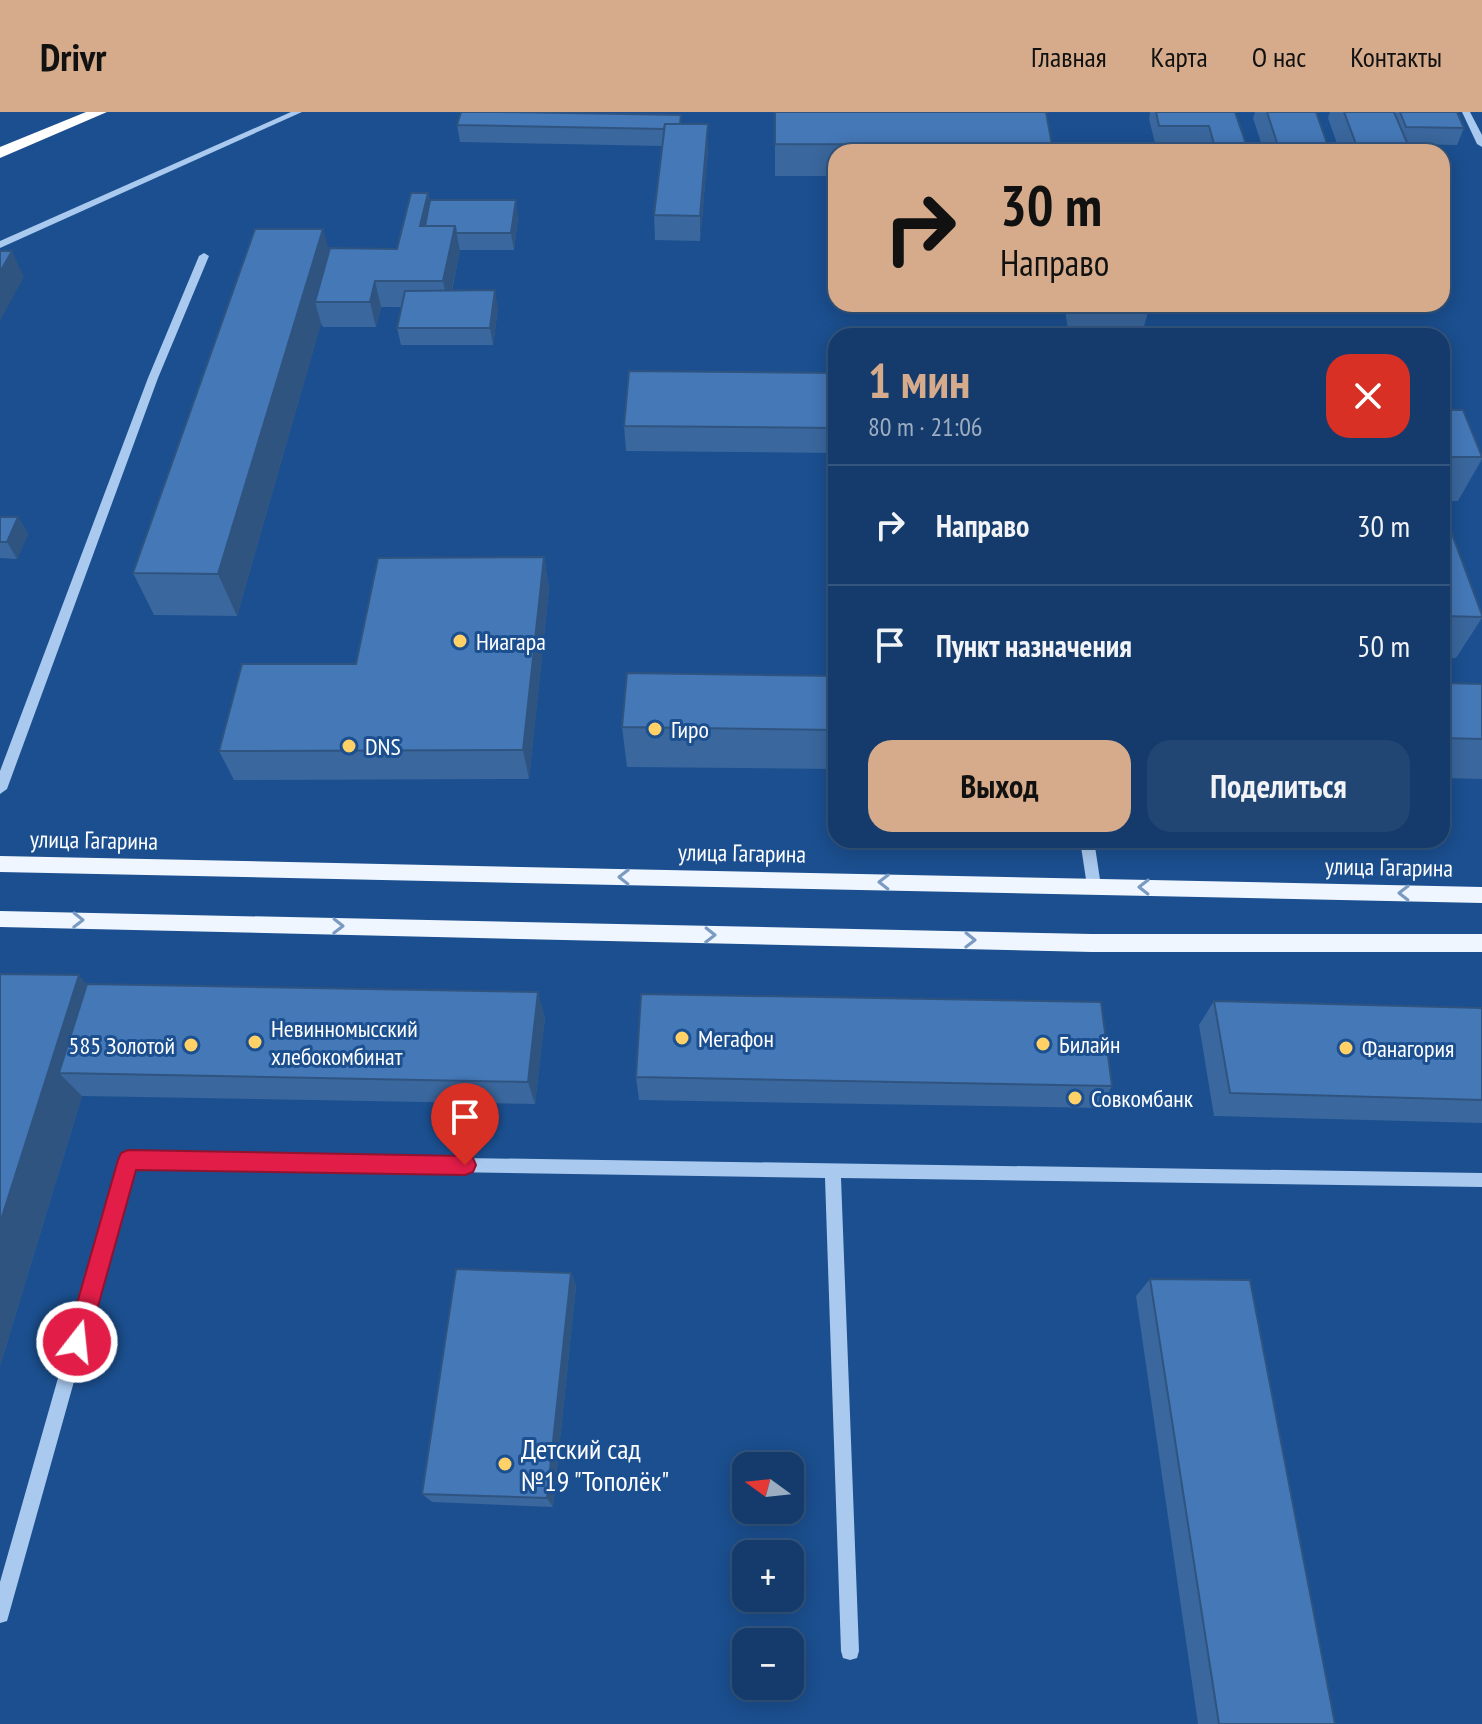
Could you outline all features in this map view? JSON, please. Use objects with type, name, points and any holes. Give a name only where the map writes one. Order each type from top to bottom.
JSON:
[{"type":"highway","points":[[0,153],[99,112]]},
{"type":"main road","name":"улица Гагарина","points":[[0,864],[1482,895]]},
{"type":"main road","points":[[0,919],[1092,943],[1482,943]]},
{"type":"street","points":[[0,245],[298,112]]},
{"type":"street","points":[[1466,112],[1482,144]]},
{"type":"street","points":[[0,789],[153,378],[204,256]]},
{"type":"street","points":[[1088,848],[1094,886]]},
{"type":"street","points":[[0,1614],[128,1160],[1482,1180]]},
{"type":"street","points":[[833,1171],[850,1651]]},
{"type":"building","points":[[461,112],[681,115],[680,124],[665,124],[664,129],[457,125]]},
{"type":"building","points":[[775,112],[1046,112],[1052,144],[828,144],[775,144]]},
{"type":"building","points":[[1156,112],[1235,112],[1246,144],[1214,144],[1209,126],[1159,126]]},
{"type":"building","points":[[1267,112],[1316,112],[1327,144],[1277,144]]},
{"type":"building","points":[[1344,112],[1394,112],[1408,144],[1356,144]]},
{"type":"building","points":[[1400,112],[1457,112],[1464,128],[1406,127]]},
{"type":"building","points":[[665,124],[708,124],[700,216],[654,215]]},
{"type":"building","points":[[1151,143],[1261,144],[1151,144]]},
{"type":"building","points":[[411,193],[428,193],[420,226],[455,226],[443,281],[375,281],[370,302],[315,302],[330,248],[397,249]]},
{"type":"building","points":[[430,200],[516,200],[511,233],[456,233],[455,226],[425,226]]},
{"type":"building","points":[[255,229],[323,229],[218,574],[133,573]]},
{"type":"building","points":[[0,251],[12,251],[0,272]]},
{"type":"building","points":[[495,290],[490,328],[397,328],[405,291]]},
{"type":"building","points":[[629,371],[828,373],[828,428],[624,426]]},
{"type":"building","points":[[1450,410],[1463,410],[1482,457],[1450,457]]},
{"type":"building","points":[[0,517],[18,517],[7,542],[0,542]]},
{"type":"building","points":[[1450,529],[1482,615],[1450,616]]},
{"type":"building","name":"Ниагара","points":[[544,557],[523,750],[219,751],[242,664],[356,664],[378,558]]},
{"type":"building","points":[[627,673],[828,676],[828,730],[622,727]]},
{"type":"building","points":[[1450,683],[1482,684],[1482,739],[1450,738]]},
{"type":"building","points":[[0,974],[79,975],[0,1223]]},
{"type":"building","points":[[87,984],[538,992],[528,1082],[59,1073]]},
{"type":"building","points":[[641,994],[1101,1002],[1112,1086],[636,1077]]},
{"type":"building","points":[[1214,1001],[1482,1008],[1482,1100],[1230,1093]]},
{"type":"building","points":[[456,1269],[571,1273],[547,1498],[422,1494]]},
{"type":"building","points":[[1150,1279],[1250,1280],[1335,1724],[1219,1724]]},
{"type":"place","name":"Ниагара","points":[[460,641]]},
{"type":"place","name":"Гиро","points":[[655,729]]},
{"type":"place","name":"DNS","points":[[349,746]]},
{"type":"place","name":"Мегафон","points":[[682,1038]]},
{"type":"place","name":"Невинномысский хлебокомбинат","points":[[255,1042]]},
{"type":"place","name":"Билайн","points":[[1043,1044]]},
{"type":"place","name":"585 Золотой","points":[[191,1045]]},
{"type":"place","name":"Фанагория","points":[[1346,1048]]},
{"type":"place","name":"Совкомбанк","points":[[1075,1098]]},
{"type":"place","name":"Детский сад №19 \"Тополёк\"","points":[[505,1464]]},
{"type":"route","points":[[77,1342],[128,1160],[465,1165]]}]
